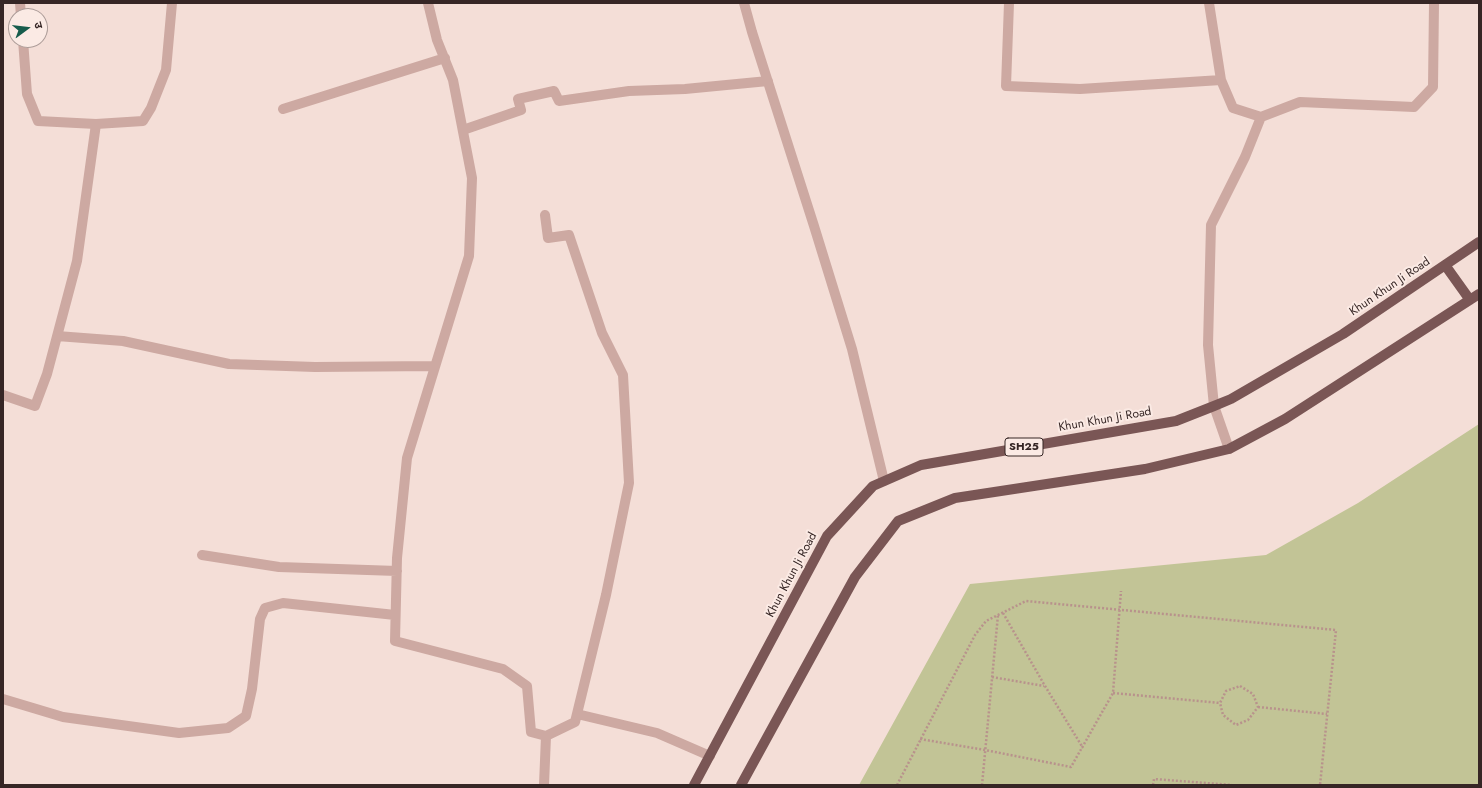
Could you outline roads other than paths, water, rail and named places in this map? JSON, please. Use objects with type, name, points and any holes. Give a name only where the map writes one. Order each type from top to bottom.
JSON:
[{"type":"main road","name":"Khun Khun Ji Road","points":[[694,785],[827,536],[874,486],[921,465],[1176,421],[1214,406],[1231,399],[1343,334],[1479,242]]},
{"type":"main road","points":[[1445,265],[1470,300]]},
{"type":"main road","points":[[741,785],[855,577],[898,522],[955,498],[1145,469],[1229,449],[1285,419],[1479,294]]},
{"type":"street","points":[[23,48],[27,94],[38,121],[96,124],[143,121],[151,108],[166,70],[172,3]]},
{"type":"street","points":[[428,3],[437,40],[453,80],[472,178],[469,256],[407,458],[396,571],[395,641],[503,669],[527,686],[531,732],[546,736],[574,722],[577,714],[606,595],[629,483],[623,375],[602,333],[569,235],[548,238],[545,215]]},
{"type":"street","points":[[744,3],[852,349],[884,481]]},
{"type":"street","points":[[1009,3],[1006,86],[1080,89],[1221,80]]},
{"type":"street","points":[[1209,3],[1221,80],[1233,108],[1261,117],[1300,102],[1414,107],[1433,87],[1434,3]]},
{"type":"street","points":[[283,109],[445,58]]},
{"type":"street","points":[[463,130],[521,110],[518,99],[554,91],[559,101],[629,92],[685,89],[768,81]]},
{"type":"street","points":[[1229,449],[1214,406],[1208,345],[1211,225],[1245,157],[1261,117]]},
{"type":"street","points":[[4,398],[35,406],[47,374],[77,261],[96,124]]},
{"type":"street","points":[[57,336],[123,341],[230,364],[315,367],[435,366]]},
{"type":"street","points":[[202,555],[279,567],[396,571]]},
{"type":"street","points":[[3,699],[63,717],[179,733],[228,728],[246,716],[252,690],[260,619],[265,608],[283,603],[395,615]]},
{"type":"street","points":[[577,714],[657,734],[710,756]]},
{"type":"street","points":[[544,785],[546,736]]}]
